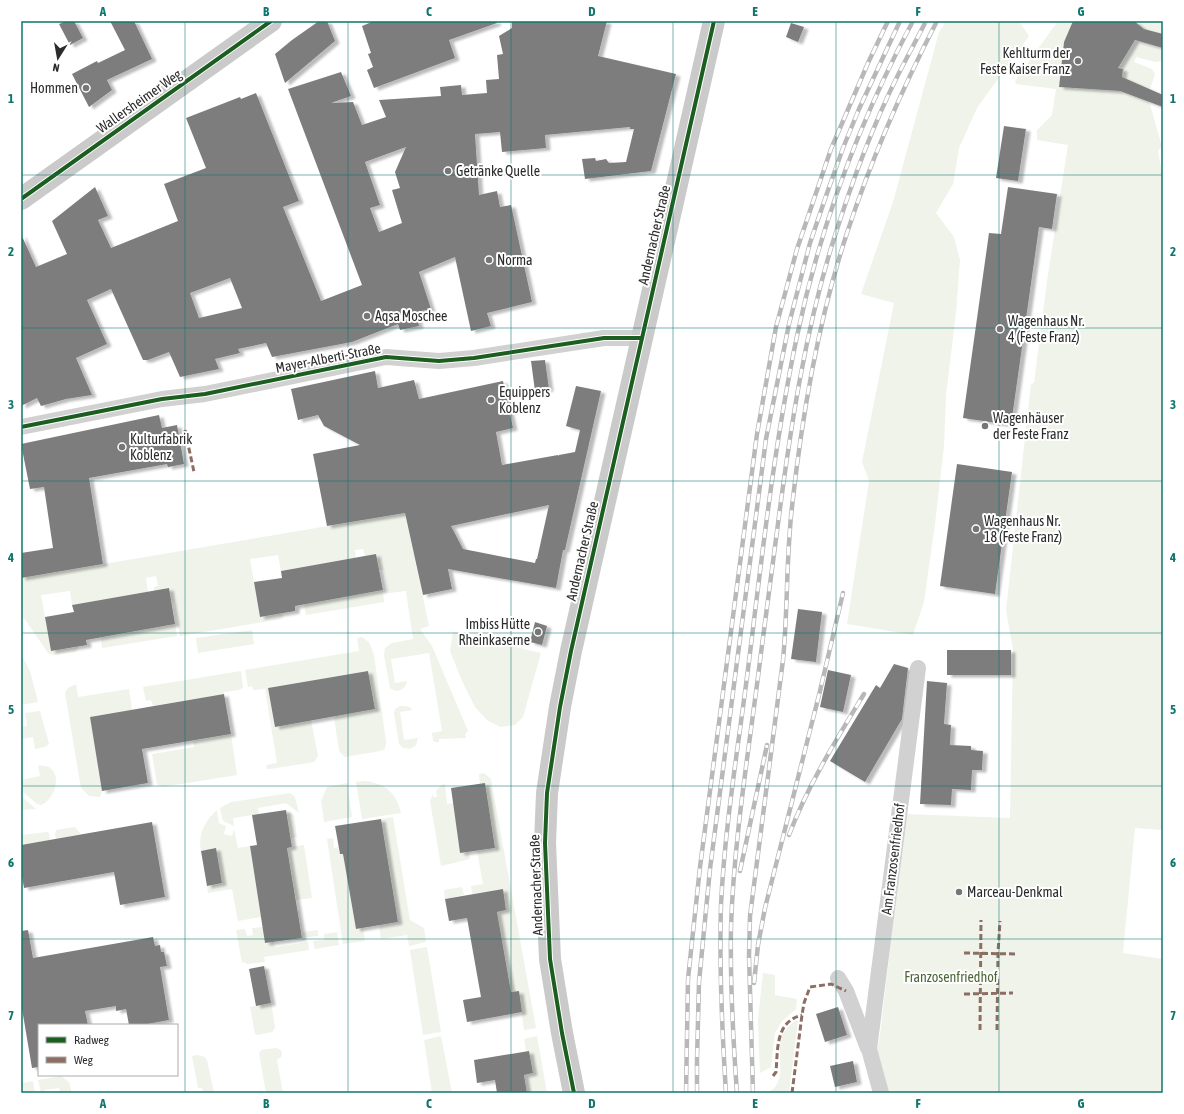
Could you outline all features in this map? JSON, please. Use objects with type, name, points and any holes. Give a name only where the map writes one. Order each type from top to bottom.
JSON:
[{"type":"street","name":"Wallersheimer Weg","points":[[21,199],[271,21]]},
{"type":"street","name":"Andernacher Straße","points":[[574,1093],[562,1034],[550,959],[545,843],[547,793],[560,707],[714,21]]},
{"type":"street","name":"Mayer-Alberti-Straße","points":[[21,427],[162,399],[205,394],[386,357],[446,360],[474,358],[604,338],[642,338]]},
{"type":"street","name":"Am Franzosenfriedhof","points":[[869,1050],[918,668]]},
{"type":"street","name":"Am Franzosenfriedhof","points":[[838,978],[846,991],[869,1050],[881,1093]]},
{"type":"green space","points":[[946,21],[1019,21],[1029,36],[977,108],[959,148],[953,184],[936,213],[954,237],[960,260],[956,313],[946,395],[944,446],[935,524],[924,602],[913,635],[847,624],[869,481],[862,462],[894,303],[861,294],[893,202],[939,32]]},
{"type":"green space","name":"Franzosenfriedhof","points":[[1058,21],[1073,21],[1064,42],[1059,87],[1120,91],[1149,101],[1162,147],[1158,151],[1163,179],[1163,830],[1135,828],[1123,953],[1163,959],[1163,1093],[887,1093],[877,1050],[906,814],[1010,818],[1013,650],[1006,610],[1031,384],[1034,383],[1047,281],[1068,145],[1037,140],[1037,130],[1052,115],[1056,89],[1016,84],[1015,81]]},
{"type":"green space","points":[[1142,21],[1163,21],[1163,34],[1144,29],[1139,25]]},
{"type":"green space","points":[[1135,40],[1163,48],[1161,61],[1155,62],[1136,57],[1134,62],[1152,69],[1155,74],[1150,89],[1122,77],[1123,69],[1094,63],[1131,46]]},
{"type":"green space","points":[[405,513],[429,626],[420,629],[432,646],[468,731],[465,734],[466,738],[439,739],[439,742],[435,742],[433,740],[432,733],[442,731],[429,653],[391,659],[395,683],[407,681],[401,690],[395,691],[390,688],[384,655],[385,648],[392,643],[413,639],[406,591],[388,593],[384,570],[379,570],[376,554],[365,556],[363,549],[355,550],[356,558],[281,571],[278,555],[250,559],[260,617],[283,613],[283,618],[281,619],[180,636],[174,602],[172,602],[169,588],[154,591],[154,587],[158,586],[156,576],[146,578],[148,592],[72,605],[70,591],[41,595],[51,651],[78,647],[76,652],[54,655],[48,653],[21,614],[21,578]]},
{"type":"green space","points":[[383,590],[384,602],[306,615],[304,604]]},
{"type":"green space","points":[[175,624],[177,636],[102,648],[101,637]]},
{"type":"green space","points":[[252,630],[254,644],[198,653],[196,638]]},
{"type":"green space","points":[[453,632],[541,653],[523,717],[515,725],[500,727],[487,720],[475,707],[450,651]]},
{"type":"green space","points":[[362,637],[369,642],[374,655],[386,742],[385,749],[345,757],[339,751],[334,716],[375,709],[368,671],[268,688],[275,726],[311,720],[318,756],[314,762],[267,769],[266,765],[277,763],[265,689],[253,690],[252,686],[248,687],[245,670],[359,651],[357,638]]},
{"type":"green space","points":[[21,654],[30,671],[38,702],[21,705]]},
{"type":"green space","points":[[241,671],[243,688],[240,690],[153,706],[151,700],[146,701],[143,687]]},
{"type":"green space","points":[[76,684],[78,697],[129,689],[132,710],[90,717],[102,791],[100,797],[89,796],[81,788],[65,693],[68,688]]},
{"type":"green space","points":[[400,706],[406,706],[412,710],[400,712],[404,740],[418,738],[416,745],[410,749],[403,748],[399,744],[394,713],[395,709]]},
{"type":"green space","points":[[40,711],[49,744],[45,747],[35,749],[33,737],[21,739],[21,727],[27,726],[25,713]]},
{"type":"green space","points":[[231,734],[237,775],[162,787],[157,784],[152,754],[194,747],[193,741]]},
{"type":"green space","points":[[38,766],[46,766],[52,769],[55,774],[56,781],[52,795],[41,805],[37,804],[21,790],[21,780],[40,776]]},
{"type":"green space","points":[[484,773],[491,779],[536,1028],[524,1030],[519,991],[511,992],[497,912],[506,910],[503,889],[472,894],[471,886],[483,884],[477,851],[495,848],[485,784],[480,784],[479,774]]},
{"type":"green space","points":[[364,781],[384,786],[393,794],[401,813],[362,819],[356,782]]},
{"type":"green space","points":[[347,783],[352,817],[324,822],[321,801],[327,787]]},
{"type":"green space","points":[[445,784],[447,804],[453,803],[460,853],[469,852],[470,859],[441,866],[430,801],[433,794],[433,797],[437,797],[436,791],[441,785]]},
{"type":"green space","points":[[290,793],[295,797],[299,813],[286,803],[258,808],[259,814],[233,818],[234,826],[223,821],[220,808],[231,802]]},
{"type":"green space","points":[[21,796],[36,809],[21,810]]},
{"type":"green space","points":[[217,810],[219,823],[226,826],[224,834],[232,836],[234,829],[238,848],[250,846],[261,917],[238,921],[232,889],[208,893],[207,886],[222,883],[216,849],[201,851],[200,839],[205,824]]},
{"type":"green space","points":[[286,810],[294,815],[297,837],[291,838]]},
{"type":"green space","points":[[393,817],[410,920],[424,928],[426,942],[409,946],[407,935],[381,939],[379,925],[398,922],[381,819]]},
{"type":"green space","points":[[75,827],[81,834],[56,839],[56,830]]},
{"type":"green space","points":[[49,833],[50,840],[21,845],[21,835]]},
{"type":"green space","points":[[333,838],[334,848],[338,847],[340,854],[343,854],[356,929],[363,928],[365,941],[343,944],[327,839]]},
{"type":"green space","points":[[304,845],[312,898],[296,900],[287,848]]},
{"type":"green space","points":[[462,887],[464,895],[445,899],[444,890]]},
{"type":"green space","points":[[299,910],[303,932],[318,930],[318,936],[302,938],[297,911]]},
{"type":"green space","points":[[263,927],[265,943],[274,942],[275,947],[308,942],[309,950],[264,957],[265,962],[242,963],[236,930],[245,929],[247,936],[253,935],[252,928]]},
{"type":"green space","points":[[337,932],[339,945],[315,949],[313,941],[324,940],[324,934]]},
{"type":"green space","points":[[427,947],[441,1032],[423,1035],[410,950]]},
{"type":"green space","points":[[264,966],[266,966],[275,1028],[272,1032],[258,1035],[255,1034],[250,1007],[271,1003]]},
{"type":"green space","points":[[763,973],[775,975],[775,995],[797,999],[796,1009],[782,1021],[775,1033],[771,1067],[760,1073],[758,1020]]},
{"type":"green space","points":[[796,1020],[798,1021],[789,1093],[767,1093],[773,1089],[780,1076],[780,1046],[783,1033]]},
{"type":"green space","points":[[441,1036],[452,1093],[432,1093],[424,1040]]},
{"type":"green space","points":[[537,1036],[547,1093],[527,1093],[524,1075],[533,1073],[529,1051],[526,1051],[524,1039]]},
{"type":"green space","points":[[276,1048],[281,1050],[282,1054],[277,1060],[283,1093],[266,1093],[259,1053],[261,1050]]},
{"type":"green space","points":[[197,1055],[205,1057],[207,1060],[214,1093],[203,1093],[202,1088],[198,1088],[192,1056]]},
{"type":"green space","points":[[61,1076],[69,1082],[72,1093],[60,1093],[59,1088],[44,1090],[44,1092],[41,1093],[38,1080]]},
{"type":"green space","points":[[33,1081],[35,1093],[21,1093],[21,1083]]},
{"type":"building","points":[[67,21],[74,21],[83,38],[70,45],[59,24]]},
{"type":"building","points":[[110,21],[134,21],[152,59],[107,80],[112,90],[89,107],[72,74],[97,61],[98,63],[125,50]]},
{"type":"building","points":[[319,21],[327,21],[335,41],[285,83],[275,54]]},
{"type":"building","points":[[374,21],[496,21],[497,23],[449,40],[455,58],[374,88],[367,70],[373,67],[368,54],[371,53],[362,26]]},
{"type":"building","points":[[512,21],[607,21],[598,56],[676,74],[651,171],[585,179],[582,159],[595,158],[596,161],[606,159],[609,163],[626,162],[634,129],[630,129],[630,127],[545,135],[546,148],[502,152],[500,132],[475,134],[479,195],[497,191],[500,207],[511,205],[532,302],[487,313],[491,326],[471,331],[455,257],[419,272],[431,309],[416,312],[419,326],[400,330],[398,324],[352,342],[272,357],[266,343],[238,349],[240,353],[215,359],[219,369],[180,377],[169,352],[148,360],[143,360],[111,289],[87,300],[107,344],[76,358],[92,395],[66,399],[41,406],[37,398],[21,406],[21,234],[36,267],[67,254],[52,221],[95,187],[108,216],[98,220],[111,248],[178,221],[164,184],[206,168],[186,118],[240,97],[241,99],[256,93],[299,201],[283,207],[321,301],[362,285],[288,89],[341,72],[351,96],[331,103],[353,102],[362,125],[386,117],[379,100],[441,96],[440,87],[461,85],[462,95],[487,93],[486,80],[499,79],[497,55],[503,54],[499,36],[512,28]],"holes":[[[406,147],[395,172],[400,188],[392,190],[402,223],[379,232],[370,208],[380,205],[365,162]],[[230,278],[242,308],[199,318],[190,293]]]},
{"type":"building","name":"Kehlturm der Feste Kaiser Franz","points":[[1073,21],[1134,21],[1144,29],[1163,34],[1163,48],[1135,40],[1118,68],[1123,69],[1122,77],[1163,95],[1163,107],[1120,91],[1059,87],[1064,42]]},
{"type":"building","points":[[791,23],[804,27],[798,42],[786,37]]},
{"type":"building","points":[[1004,126],[1026,129],[1018,181],[996,178]]},
{"type":"building","name":"Wagenhaus Nr. 4 (Feste Franz)","points":[[1008,187],[1057,194],[1052,229],[1039,227],[1011,425],[963,418],[989,233],[1001,234]]},
{"type":"building","points":[[545,360],[549,389],[535,391],[531,361]]},
{"type":"building","points":[[375,371],[378,388],[414,380],[419,399],[503,381],[513,428],[496,432],[502,465],[575,452],[580,430],[566,426],[576,386],[601,391],[565,550],[563,550],[556,588],[448,569],[452,589],[423,595],[405,513],[327,526],[313,454],[360,445],[324,426],[318,415],[298,420],[291,389]],"holes":[[[549,505],[535,563],[463,549],[451,526]]]},
{"type":"building","points":[[159,415],[162,428],[177,425],[184,464],[168,467],[167,464],[89,478],[103,564],[21,578],[21,553],[53,548],[44,487],[30,489],[21,444]]},
{"type":"building","name":"Wagenhaus Nr. 18 (Feste Franz)","points":[[957,464],[1012,472],[995,594],[940,586]]},
{"type":"building","points":[[376,554],[383,590],[295,606],[295,611],[260,617],[254,582],[282,578],[281,571]]},
{"type":"building","points":[[169,588],[175,624],[86,640],[87,645],[51,651],[45,617],[74,612],[72,605]]},
{"type":"building","points":[[798,609],[822,612],[816,662],[791,659]]},
{"type":"building","points":[[535,622],[547,626],[542,645],[530,642]]},
{"type":"building","points":[[947,650],[1011,650],[1011,675],[947,675]]},
{"type":"building","points":[[894,664],[908,668],[902,719],[865,782],[830,761],[876,685],[880,688]]},
{"type":"building","points":[[828,670],[851,675],[843,712],[820,707]]},
{"type":"building","points":[[368,671],[375,709],[275,727],[268,688]]},
{"type":"building","points":[[927,681],[947,683],[944,724],[951,725],[950,745],[971,746],[971,750],[983,751],[982,770],[972,770],[971,790],[952,789],[951,805],[920,804]]},
{"type":"building","points":[[224,694],[231,734],[142,749],[148,783],[102,791],[90,717]]},
{"type":"building","points":[[485,783],[495,848],[460,853],[451,788]]},
{"type":"building","points":[[286,810],[292,847],[287,848],[302,938],[265,943],[250,846],[257,845],[252,815]]},
{"type":"building","points":[[381,819],[398,922],[356,929],[343,854],[340,854],[335,826]]},
{"type":"building","points":[[152,822],[165,897],[120,905],[114,872],[24,888],[21,871],[21,845]]},
{"type":"building","points":[[216,848],[222,883],[207,886],[201,851]]},
{"type":"building","points":[[503,889],[506,910],[497,912],[511,992],[519,991],[522,1012],[467,1022],[463,1000],[481,997],[467,918],[449,921],[445,899]]},
{"type":"building","points":[[28,930],[33,958],[153,937],[155,946],[160,945],[161,952],[164,952],[167,966],[160,967],[169,1020],[147,1024],[129,1024],[126,1009],[116,1011],[116,1006],[85,1011],[88,1024],[38,1024],[38,1067],[32,1068],[21,1003],[21,931]]},
{"type":"building","points":[[264,966],[271,1003],[256,1006],[249,969]]},
{"type":"building","points":[[838,1007],[847,1035],[825,1042],[816,1014]]},
{"type":"building","points":[[529,1051],[533,1073],[524,1075],[527,1093],[497,1093],[495,1080],[477,1083],[474,1060]]},
{"type":"building","points":[[853,1061],[857,1082],[835,1087],[830,1066]]},
{"type":"railway","points":[[686,1093],[688,979],[700,867],[757,434],[776,327],[797,249],[831,149],[888,21]]},
{"type":"railway","points":[[697,1093],[699,982],[710,869],[766,439],[789,324],[810,243],[843,148],[859,109],[900,21]]},
{"type":"railway","points":[[726,1093],[722,1022],[720,929],[723,874],[729,810],[782,415],[806,295],[830,215],[859,135],[894,58],[913,21]]},
{"type":"railway","points":[[737,1093],[732,1010],[731,948],[735,858],[779,516],[800,379],[822,278],[854,180],[888,95],[926,21]]},
{"type":"railway","points":[[753,1093],[749,956],[750,916],[783,660],[790,526],[796,472],[812,368],[819,334],[837,266],[856,206],[888,125],[937,21]]},
{"type":"railway","points":[[754,983],[758,945],[765,908],[820,691],[843,593]]},
{"type":"railway","points":[[789,835],[814,781],[864,694]]},
{"type":"railway","points":[[740,871],[767,745]]},
{"type":"marked path","points":[[185,430],[194,472]]},
{"type":"marked path","points":[[980,1030],[981,920]]},
{"type":"marked path","points":[[997,1030],[1000,921]]},
{"type":"marked path","points":[[964,953],[1016,954]]},
{"type":"marked path","points":[[792,1093],[804,1003],[810,987],[831,984],[846,991]]},
{"type":"marked path","points":[[964,994],[1013,993]]},
{"type":"marked path","points":[[773,1076],[776,1072],[778,1046],[782,1030],[793,1019],[802,1015]]},
{"type":"cycle path","points":[[21,199],[271,21]]},
{"type":"cycle path","points":[[574,1093],[562,1033],[550,959],[545,843],[547,793],[560,707],[571,651],[714,21]]},
{"type":"cycle path","points":[[21,427],[162,399],[205,394],[386,357],[439,361],[474,358],[604,338],[642,338]]},
{"type":"place","name":"Kehlturm der Feste Kaiser Franz","points":[[1078,61]]},
{"type":"place","name":"Hommen","points":[[86,88]]},
{"type":"place","name":"Getränke Quelle","points":[[448,171]]},
{"type":"place","name":"Norma","points":[[489,260]]},
{"type":"place","name":"Aqsa Moschee","points":[[367,316]]},
{"type":"place","name":"Wagenhaus Nr. 4 (Feste Franz)","points":[[1000,329]]},
{"type":"place","name":"Equippers Koblenz","points":[[491,400]]},
{"type":"place","name":"Wagenhäuser der Feste Franz","points":[[985,426]]},
{"type":"place","name":"Kulturfabrik Koblenz","points":[[122,447]]},
{"type":"place","name":"Wagenhaus Nr. 18 (Feste Franz)","points":[[976,529]]},
{"type":"place","name":"Imbiss Hütte Rheinkaserne","points":[[538,632]]},
{"type":"place","name":"Marceau-Denkmal","points":[[959,892]]}]
